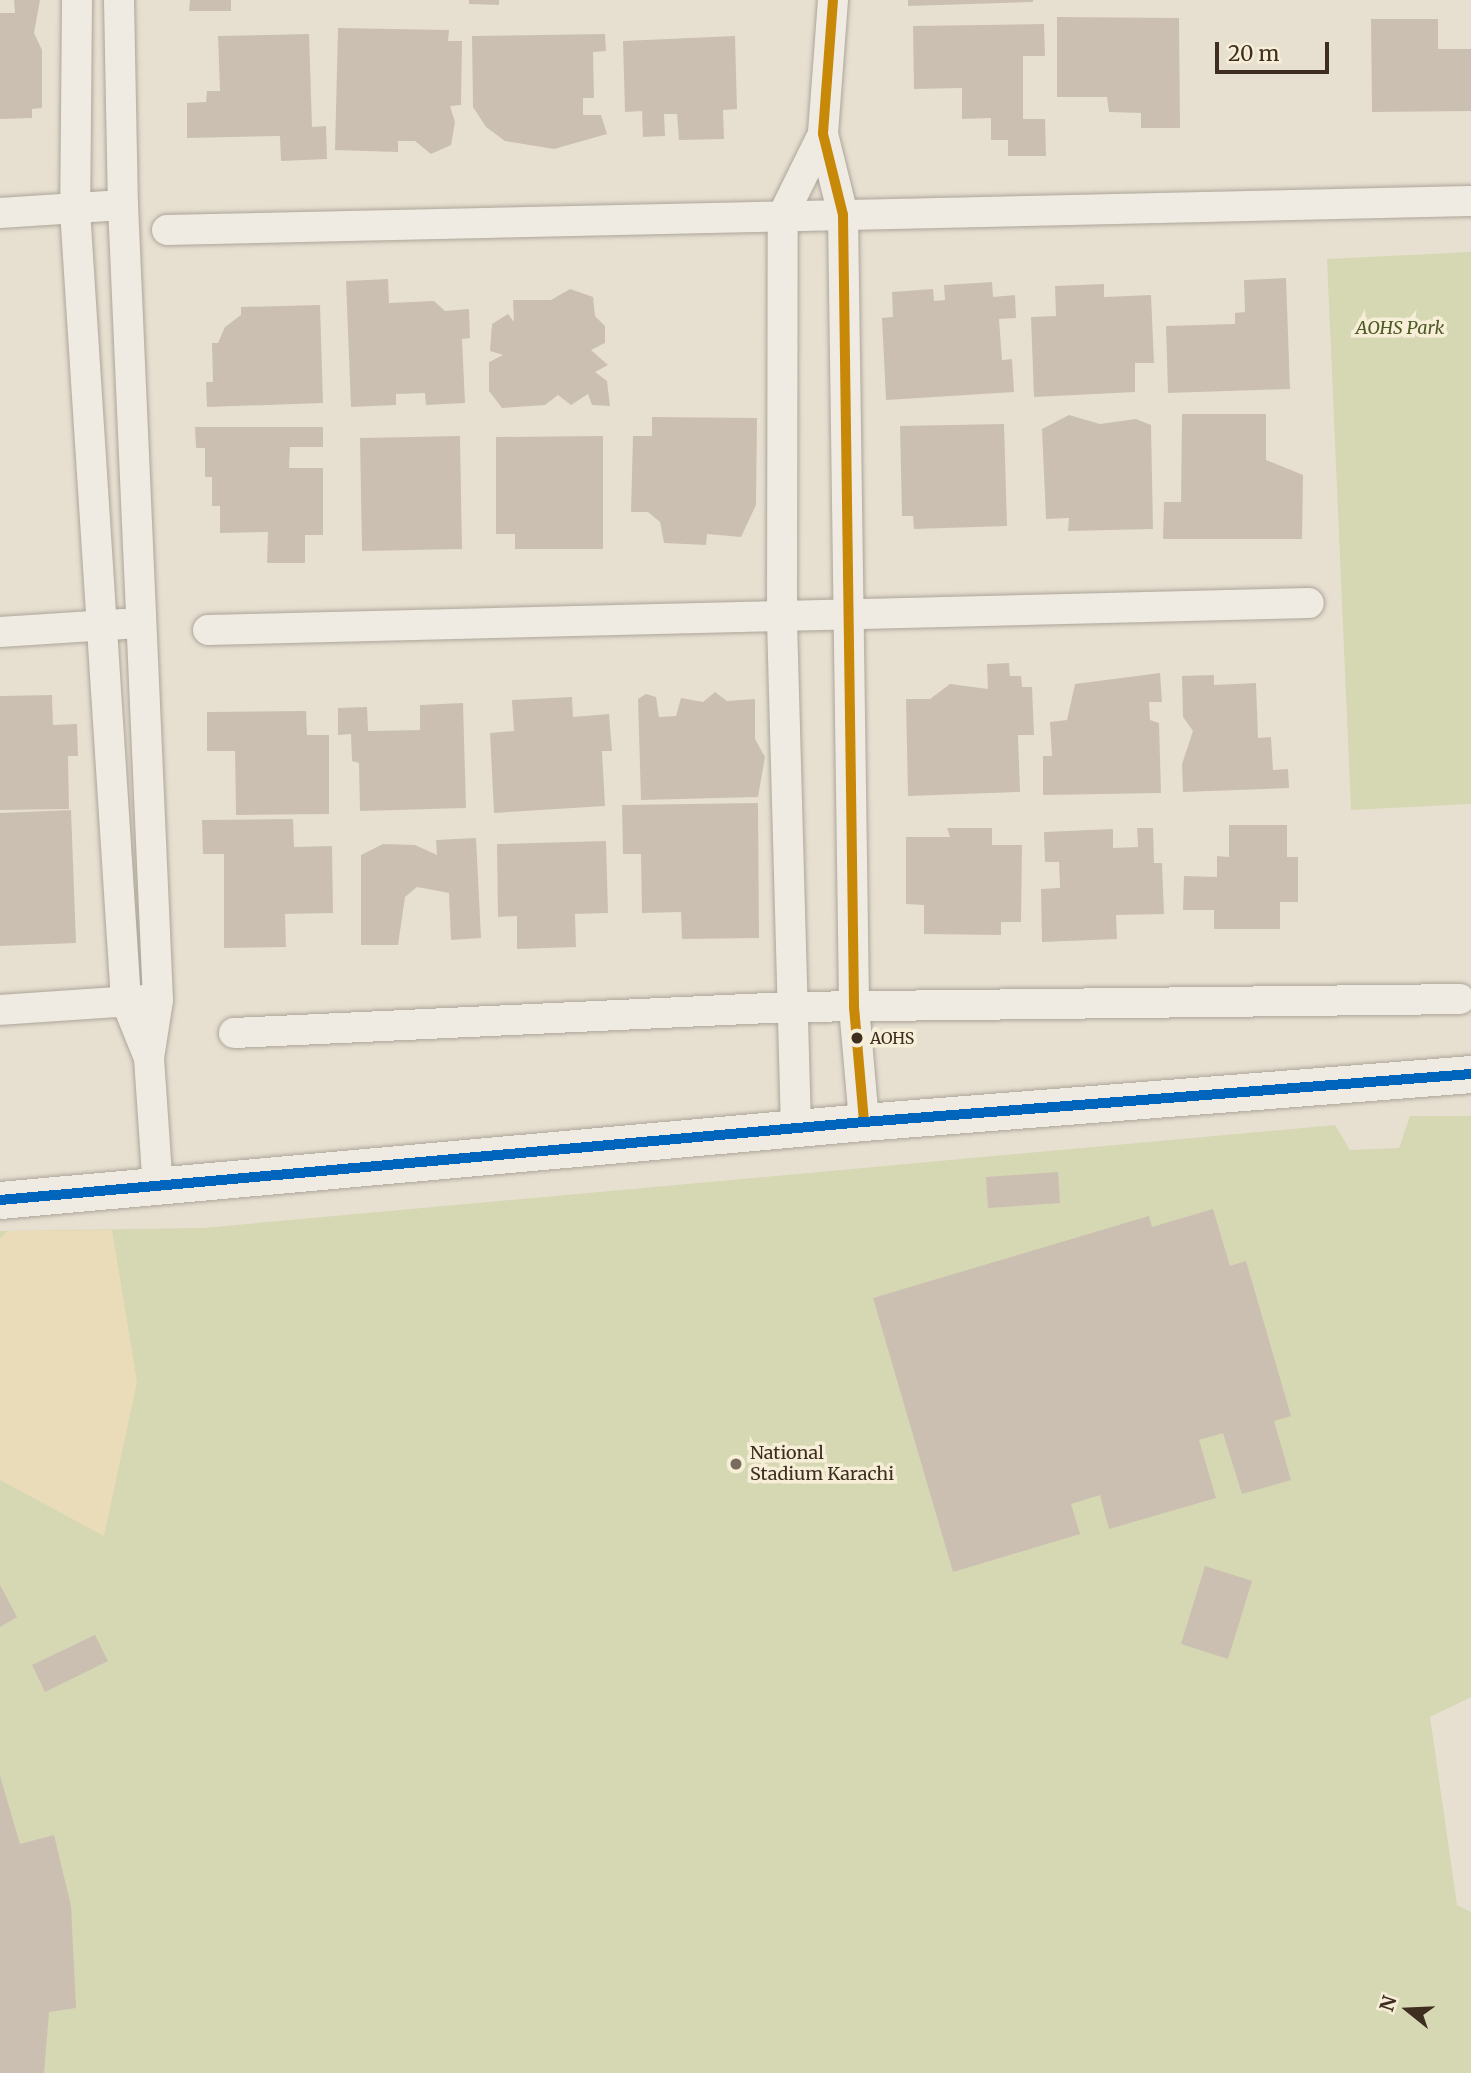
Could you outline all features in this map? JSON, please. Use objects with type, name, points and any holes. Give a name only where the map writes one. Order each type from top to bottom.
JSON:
[{"type":"street","points":[[77,0],[75,209],[105,624],[126,1001],[149,1058]]},
{"type":"street","points":[[119,0],[123,205],[158,1000],[149,1058],[158,1189]]},
{"type":"street","points":[[833,0],[823,134],[843,215],[854,1007],[864,1122]]},
{"type":"street","points":[[796,1128],[790,1007],[782,620],[783,215],[823,134]]},
{"type":"street","points":[[167,230],[1471,201]]},
{"type":"street","points":[[0,213],[123,205]]},
{"type":"street","points":[[208,630],[782,620],[1309,603]]},
{"type":"street","points":[[0,632],[105,624],[142,625]]},
{"type":"street","points":[[234,1033],[790,1007],[1460,999]]},
{"type":"street","points":[[0,1010],[158,1000]]},
{"type":"street","points":[[0,1200],[158,1189],[864,1122],[1471,1074]]},
{"type":"green space","name":"AOHS Park","points":[[1471,252],[1471,804],[1351,810],[1327,259]]},
{"type":"green space","name":"National Stadium Karachi","points":[[1410,1116],[1471,1116],[1471,1697],[1430,1717],[1457,1905],[1471,1912],[1471,2073],[0,2073],[0,1231],[203,1228],[1335,1125],[1350,1150],[1399,1148]]},
{"type":"sand","points":[[112,1230],[137,1382],[104,1536],[0,1480],[0,1239],[7,1231]]},
{"type":"building","points":[[14,0],[40,0],[34,33],[42,50],[42,108],[32,109],[32,118],[0,119],[0,13],[15,13]]},
{"type":"building","points":[[190,0],[231,0],[231,11],[189,11]]},
{"type":"building","points":[[469,0],[499,0],[499,5],[469,4]]},
{"type":"building","points":[[908,0],[1033,0],[1033,2],[908,6]]},
{"type":"building","points":[[1057,17],[1179,18],[1180,128],[1141,128],[1141,113],[1109,112],[1107,97],[1057,97]]},
{"type":"building","points":[[1371,19],[1438,19],[1438,49],[1471,49],[1471,111],[1372,112]]},
{"type":"building","points":[[1044,24],[1045,56],[1023,56],[1023,119],[1045,119],[1046,156],[1008,156],[1008,140],[991,140],[991,118],[962,119],[962,88],[914,89],[913,26]]},
{"type":"building","points":[[338,28],[449,30],[448,41],[462,41],[461,105],[450,106],[455,122],[451,145],[431,154],[415,141],[398,141],[398,152],[335,150]]},
{"type":"building","points":[[309,34],[312,127],[326,126],[327,159],[281,161],[280,136],[187,138],[187,103],[206,102],[207,91],[220,91],[218,36]]},
{"type":"building","points":[[605,34],[606,51],[593,52],[594,98],[583,98],[583,115],[601,115],[607,134],[554,149],[505,141],[486,127],[473,107],[472,36]]},
{"type":"building","points":[[735,36],[737,109],[723,110],[724,139],[679,140],[677,114],[664,114],[665,136],[643,137],[642,111],[625,112],[623,41]]},
{"type":"building","points":[[1286,278],[1290,389],[1168,393],[1166,326],[1235,324],[1235,313],[1245,312],[1244,280]]},
{"type":"building","points":[[388,279],[389,303],[434,301],[445,311],[469,309],[470,338],[462,339],[465,403],[426,405],[425,393],[396,394],[396,405],[351,407],[346,281]]},
{"type":"building","points":[[992,282],[993,297],[1015,295],[1016,318],[999,319],[1002,360],[1012,359],[1014,392],[886,400],[882,318],[893,317],[892,292],[933,289],[934,301],[945,300],[944,285]]},
{"type":"building","points":[[1104,284],[1104,297],[1151,295],[1154,363],[1135,363],[1135,392],[1034,397],[1031,317],[1056,316],[1055,286]]},
{"type":"building","points":[[570,289],[593,297],[595,316],[605,326],[605,343],[591,350],[608,365],[595,372],[607,381],[610,406],[592,405],[588,394],[571,405],[558,395],[545,405],[502,408],[489,391],[489,362],[503,355],[490,351],[492,324],[508,314],[514,322],[513,300],[551,300]]},
{"type":"building","points":[[320,305],[323,403],[207,407],[206,382],[213,382],[212,343],[218,343],[225,327],[241,315],[241,307]]},
{"type":"building","points":[[1182,414],[1266,414],[1266,460],[1303,475],[1302,539],[1163,539],[1164,502],[1181,502]]},
{"type":"building","points":[[1069,415],[1100,424],[1136,419],[1151,425],[1153,529],[1068,531],[1069,518],[1046,519],[1042,429]]},
{"type":"building","points":[[652,417],[757,418],[756,505],[741,537],[707,534],[706,545],[664,543],[660,522],[648,512],[631,512],[633,436],[652,436]]},
{"type":"building","points":[[1004,424],[1007,526],[914,529],[913,516],[902,516],[900,426]]},
{"type":"building","points":[[195,427],[323,427],[323,447],[290,447],[289,468],[323,468],[323,535],[305,535],[305,563],[267,563],[268,532],[220,533],[220,506],[212,506],[212,477],[205,477],[205,448],[196,448]]},
{"type":"building","points":[[460,436],[462,549],[362,551],[360,438]]},
{"type":"building","points":[[603,436],[603,549],[515,549],[515,534],[496,534],[496,437]]},
{"type":"building","points":[[1009,663],[1010,676],[1021,676],[1022,687],[1032,687],[1034,735],[1018,735],[1020,792],[908,796],[906,699],[930,699],[950,684],[988,689],[987,664]]},
{"type":"building","points":[[1160,673],[1162,702],[1149,702],[1150,720],[1159,723],[1161,793],[1043,795],[1043,756],[1052,756],[1050,722],[1067,720],[1075,684]]},
{"type":"building","points":[[1214,675],[1214,685],[1256,683],[1258,738],[1271,737],[1273,770],[1288,769],[1289,788],[1183,792],[1182,764],[1193,731],[1183,717],[1182,676]]},
{"type":"building","points":[[715,692],[727,701],[755,699],[755,739],[765,757],[758,797],[641,800],[638,699],[646,694],[656,697],[659,717],[676,716],[681,698],[703,702]]},
{"type":"building","points":[[52,695],[53,725],[77,724],[78,756],[68,756],[69,809],[0,810],[0,696]]},
{"type":"building","points":[[572,697],[573,717],[609,714],[612,751],[602,751],[605,806],[494,813],[490,733],[514,731],[512,700]]},
{"type":"building","points":[[463,703],[466,808],[360,811],[359,763],[352,761],[351,734],[338,735],[338,708],[367,707],[368,731],[420,730],[420,705]]},
{"type":"building","points":[[306,711],[307,735],[329,735],[329,814],[236,815],[235,751],[207,751],[207,712]]},
{"type":"building","points":[[758,803],[759,938],[682,939],[681,912],[642,913],[641,854],[623,854],[622,805]]},
{"type":"building","points":[[71,810],[76,943],[0,946],[0,813]]},
{"type":"building","points":[[293,819],[294,847],[332,846],[333,913],[285,914],[286,947],[224,948],[224,854],[203,854],[202,820]]},
{"type":"building","points":[[1229,825],[1287,825],[1287,857],[1298,857],[1298,902],[1280,902],[1280,929],[1214,929],[1214,910],[1183,910],[1184,876],[1217,877],[1217,856],[1229,857]]},
{"type":"building","points":[[947,828],[992,828],[992,845],[1022,845],[1021,922],[1001,922],[1001,935],[924,934],[924,905],[906,904],[906,837],[950,837]]},
{"type":"building","points":[[1137,828],[1153,828],[1154,863],[1162,863],[1164,914],[1116,915],[1117,939],[1042,942],[1041,889],[1060,888],[1059,862],[1045,862],[1044,832],[1113,829],[1113,848],[1138,847]]},
{"type":"building","points":[[476,838],[481,938],[451,940],[449,893],[417,887],[405,897],[398,945],[361,945],[361,855],[383,844],[415,845],[437,855],[436,840]]},
{"type":"building","points":[[606,841],[608,913],[575,914],[576,947],[517,949],[517,916],[498,917],[497,844]]},
{"type":"building","points":[[1058,1172],[1060,1203],[988,1208],[986,1177]]},
{"type":"building","points":[[1213,1209],[1230,1266],[1246,1261],[1291,1416],[1274,1421],[1291,1480],[1242,1494],[1223,1433],[1199,1440],[1216,1498],[1109,1529],[1100,1495],[1071,1504],[1080,1534],[953,1572],[873,1298],[1149,1216],[1152,1227]]},
{"type":"building","points":[[1205,1566],[1252,1581],[1228,1659],[1181,1644]]},
{"type":"building","points":[[0,1585],[17,1617],[0,1627]]},
{"type":"building","points":[[95,1635],[108,1661],[45,1692],[32,1665]]},
{"type":"building","points":[[0,1776],[20,1844],[54,1835],[71,1906],[76,2008],[49,2012],[44,2073],[0,2073]]},
{"type":"transit line","points":[[833,0],[823,134],[843,215],[854,1007],[864,1122]]},
{"type":"transit line","points":[[0,1200],[864,1122],[1471,1074]]},
{"type":"place","name":"AOHS","points":[[857,1038]]},
{"type":"place","name":"National Stadium Karachi","points":[[736,1464]]}]
